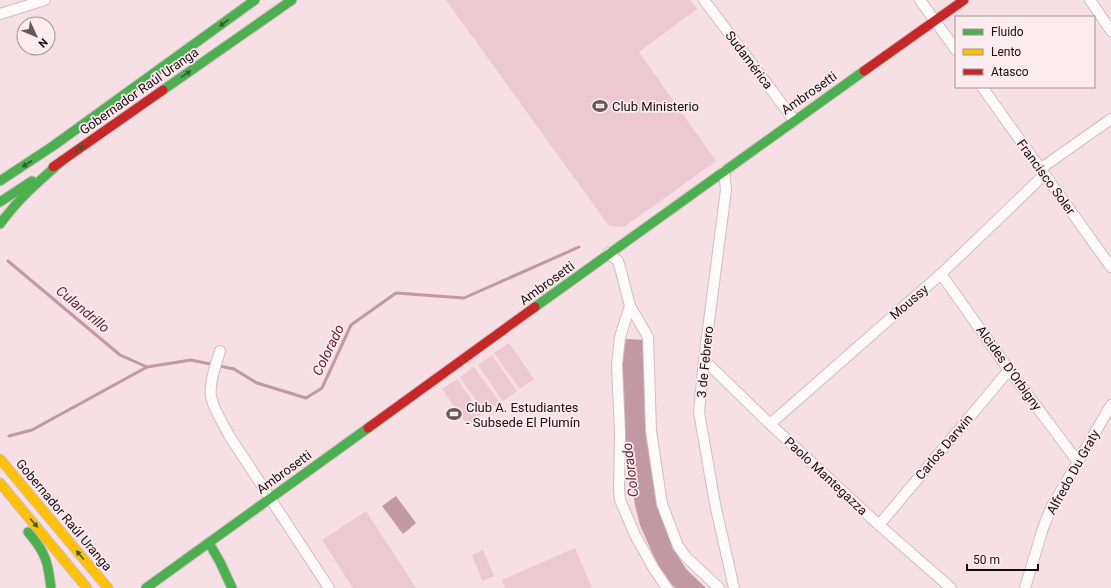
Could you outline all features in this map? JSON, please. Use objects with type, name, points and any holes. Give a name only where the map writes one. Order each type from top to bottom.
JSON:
[{"type":"main road","name":"Gobernador Raúl Uranga","points":[[0,181],[63,139],[256,0]]},
{"type":"main road","name":"Gobernador Raúl Uranga","points":[[0,202],[63,160],[292,0]]},
{"type":"main road","name":"Ambrosetti","points":[[146,588],[794,120],[964,0]]},
{"type":"main road","points":[[0,224],[14,205],[63,160]]},
{"type":"main road","points":[[0,454],[6,467]]},
{"type":"main road","name":"Gobernador Raúl Uranga","points":[[0,459],[106,587]]},
{"type":"main road","points":[[0,483],[87,588]]},
{"type":"main road","points":[[11,496],[17,516],[39,545],[48,564],[51,588]]},
{"type":"main road","points":[[209,543],[232,588]]},
{"type":"street","points":[[0,14],[45,0]]},
{"type":"street","name":"Sudamérica","points":[[704,0],[794,120]]},
{"type":"street","points":[[920,0],[955,49]]},
{"type":"street","points":[[1090,0],[1111,31]]},
{"type":"street","name":"Francisco Soler","points":[[983,88],[1111,267]]},
{"type":"street","name":"Moussy","points":[[770,424],[942,274],[1042,172],[1111,119]]},
{"type":"street","name":"3 de Febrero","points":[[724,171],[726,190],[704,360],[700,412],[715,504],[734,588]]},
{"type":"street","points":[[609,253],[618,261],[630,306],[648,337],[651,431],[662,504],[678,546],[686,557],[719,588]]},
{"type":"street","name":"Alcides D'Orbigny","points":[[942,274],[1009,370],[1078,462]]},
{"type":"street","points":[[630,306],[620,337],[617,364],[620,433],[620,500],[635,535],[667,588]]},
{"type":"street","points":[[220,351],[212,379],[211,397],[220,418],[232,440],[329,588]]},
{"type":"street","name":"Paolo Mantegazza","points":[[704,360],[770,424],[879,525],[951,588]]},
{"type":"street","name":"Carlos Darwin","points":[[879,525],[1009,370]]},
{"type":"street","name":"Alfredo Du Graty","points":[[1025,588],[1043,528],[1051,508],[1111,405]]},
{"type":"shaded area","name":"Club Ministerio","points":[[446,0],[690,0],[697,9],[639,52],[716,161],[624,227],[609,226]]},
{"type":"shaded area","points":[[509,343],[534,379],[520,389],[494,353]]},
{"type":"shaded area","points":[[492,355],[517,391],[503,401],[478,365]]},
{"type":"shaded area","points":[[474,367],[500,403],[485,413],[460,377]]},
{"type":"shaded area","points":[[457,379],[482,415],[468,426],[442,389]]},
{"type":"shaded area","points":[[366,511],[416,588],[353,588],[322,540]]},
{"type":"shaded area","points":[[575,548],[592,588],[505,588],[502,580]]},
{"type":"shaded area","points":[[483,550],[494,576],[482,581],[472,555]]},
{"type":"water","points":[[626,339],[644,340],[647,432],[657,506],[676,553],[686,569],[706,588],[675,588],[666,578],[655,559],[640,525],[635,505],[625,439],[622,365]]},
{"type":"water","points":[[396,496],[416,523],[403,534],[382,506]]},
{"type":"waterway","name":"Colorado","points":[[9,436],[32,430],[147,367],[191,360],[234,369],[257,383],[306,398],[322,388],[351,325],[396,293],[464,298],[579,247]]},
{"type":"waterway","name":"Culandrillo","points":[[8,261],[120,355],[147,367]]},
{"type":"traffic: fast","points":[[0,181],[53,146],[255,0]]},
{"type":"traffic: fast","points":[[163,90],[292,0]]},
{"type":"traffic: fast","points":[[535,307],[864,71]]},
{"type":"traffic: fast","points":[[0,224],[22,198],[63,160]]},
{"type":"traffic: fast","points":[[0,202],[32,181]]},
{"type":"traffic: fast","points":[[146,588],[368,428]]},
{"type":"traffic: fast","points":[[28,532],[39,546],[45,558],[49,571],[51,588]]},
{"type":"traffic: fast","points":[[209,543],[232,588]]},
{"type":"traffic: slow","points":[[0,459],[108,588]]},
{"type":"traffic: slow","points":[[0,483],[87,588]]},
{"type":"traffic: jam","points":[[864,71],[964,0]]},
{"type":"traffic: jam","points":[[53,167],[163,90]]},
{"type":"traffic: jam","points":[[368,428],[535,307]]},
{"type":"place","name":"Club Ministerio","points":[[600,106]]},
{"type":"place","name":"Club A. Estudiantes - Subsede El Plumín","points":[[454,414]]}]
